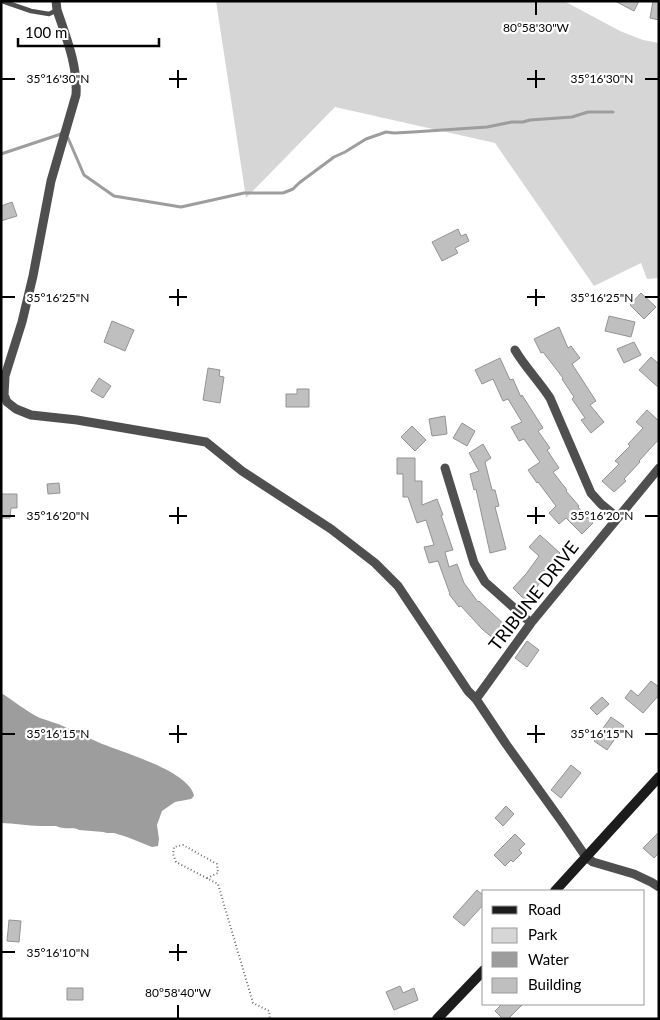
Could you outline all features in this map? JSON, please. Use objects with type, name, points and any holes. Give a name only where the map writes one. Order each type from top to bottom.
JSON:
[{"type":"main road","points":[[557,890],[659,777]]},
{"type":"main road","points":[[437,1019],[482,972]]},
{"type":"street","points":[[56,6],[74,68],[77,83],[76,95],[51,182],[31,285],[6,376],[3,398],[16,409],[31,415],[77,420],[206,442],[242,471],[331,529],[374,563],[398,586],[468,691],[476,699],[586,857],[594,862],[634,874],[659,887]]},
{"type":"street","points":[[515,350],[550,398],[591,493],[618,518]]},
{"type":"street","points":[[445,468],[480,575],[484,582],[531,623]]},
{"type":"street","name":"TRIBUNE DRIVE","points":[[476,699],[531,623],[659,468]]},
{"type":"lane","points":[[2,1],[31,11],[49,14],[56,6]]},
{"type":"path","points":[[207,878],[218,872],[217,864],[183,845],[174,847],[173,854],[176,862],[218,884],[253,1002],[270,1012],[270,1019]]},
{"type":"green space","points":[[216,1],[564,1],[620,31],[643,40],[659,43],[659,278],[647,279],[641,263],[594,286],[495,143],[335,107],[246,198]]},
{"type":"water","points":[[1,693],[40,718],[138,757],[181,778],[190,787],[194,796],[191,799],[175,802],[162,811],[157,825],[158,846],[152,847],[114,833],[56,826],[1,823]]},
{"type":"building","points":[[615,1],[639,1],[634,11]]},
{"type":"building","points":[[653,1],[659,1],[659,20],[650,18]]},
{"type":"building","points":[[12,202],[17,216],[1,221],[1,206]]},
{"type":"building","points":[[458,229],[461,236],[466,234],[469,241],[455,248],[458,253],[442,261],[432,242]]},
{"type":"building","points":[[641,293],[656,307],[644,319],[630,305]]},
{"type":"building","points":[[609,316],[635,322],[631,337],[605,331]]},
{"type":"building","points":[[112,321],[134,330],[125,351],[104,342]]},
{"type":"building","points":[[559,327],[568,348],[571,346],[580,358],[572,364],[596,401],[590,405],[604,422],[591,433],[581,420],[585,418],[572,399],[574,397],[563,378],[543,352],[541,353],[534,339]]},
{"type":"building","points":[[634,342],[641,355],[624,363],[617,349]]},
{"type":"building","points":[[651,357],[659,364],[659,388],[639,370]]},
{"type":"building","points":[[500,358],[510,380],[513,379],[521,397],[522,395],[543,428],[538,431],[550,448],[547,450],[559,468],[553,472],[578,507],[593,523],[582,534],[566,518],[559,524],[549,513],[556,506],[528,470],[540,462],[524,439],[519,441],[511,427],[522,422],[508,399],[503,401],[493,379],[482,384],[475,370]]},
{"type":"building","points":[[208,368],[220,370],[219,376],[224,377],[220,403],[203,400]]},
{"type":"building","points":[[99,378],[111,386],[103,398],[91,391]]},
{"type":"building","points":[[297,389],[309,389],[309,407],[286,407],[286,394],[297,394]]},
{"type":"building","points":[[647,410],[659,421],[659,439],[624,479],[626,481],[614,492],[602,481],[619,464],[615,461],[630,446],[628,444],[643,428],[636,422]]},
{"type":"building","points":[[445,416],[447,434],[432,436],[429,419]]},
{"type":"building","points":[[462,423],[475,431],[467,446],[453,438]]},
{"type":"building","points":[[412,426],[426,440],[415,451],[401,437]]},
{"type":"building","points":[[483,444],[491,458],[485,462],[492,490],[495,490],[499,506],[495,507],[506,549],[490,553],[476,489],[474,490],[470,474],[479,471],[469,453]]},
{"type":"building","points":[[397,458],[415,458],[415,481],[422,481],[422,505],[437,499],[453,550],[445,552],[449,567],[457,564],[464,583],[478,602],[506,626],[494,639],[461,606],[459,607],[449,594],[438,561],[429,563],[424,547],[434,545],[426,520],[417,523],[408,497],[403,497],[403,474],[397,474]]},
{"type":"building","points":[[59,483],[60,493],[48,494],[47,484]]},
{"type":"building","points":[[1,494],[17,494],[17,508],[11,508],[10,518],[1,518]]},
{"type":"building","points":[[540,535],[560,553],[546,569],[549,571],[525,600],[513,588],[539,556],[529,547]]},
{"type":"building","points":[[527,641],[539,650],[527,667],[515,658]]},
{"type":"building","points":[[651,681],[659,687],[659,695],[643,713],[625,698],[631,690],[638,696]]},
{"type":"building","points":[[602,697],[609,704],[597,715],[590,708]]},
{"type":"building","points":[[611,717],[624,726],[607,750],[594,741]]},
{"type":"building","points":[[571,765],[581,773],[561,798],[551,790]]},
{"type":"building","points":[[506,806],[514,814],[503,826],[495,818]]},
{"type":"building","points":[[659,832],[659,853],[654,858],[643,848]]},
{"type":"building","points":[[515,834],[525,844],[519,850],[522,853],[513,862],[511,860],[505,866],[494,855]]},
{"type":"building","points":[[477,890],[482,894],[482,906],[464,926],[453,917]]},
{"type":"building","points":[[9,920],[21,921],[19,942],[7,941]]},
{"type":"building","points":[[400,986],[403,993],[414,988],[418,1000],[394,1010],[386,992]]},
{"type":"building","points":[[67,988],[83,988],[83,1000],[67,1000]]},
{"type":"building","points":[[501,1005],[522,1005],[508,1019],[503,1019],[495,1011]]},
{"type":"waterway","points":[[68,138],[84,175],[114,196],[181,207],[244,193],[283,193],[293,189],[334,157],[366,139],[386,132],[487,127],[512,122],[572,117],[588,112],[613,112]]},
{"type":"waterway","points":[[1,154],[61,134]]}]
